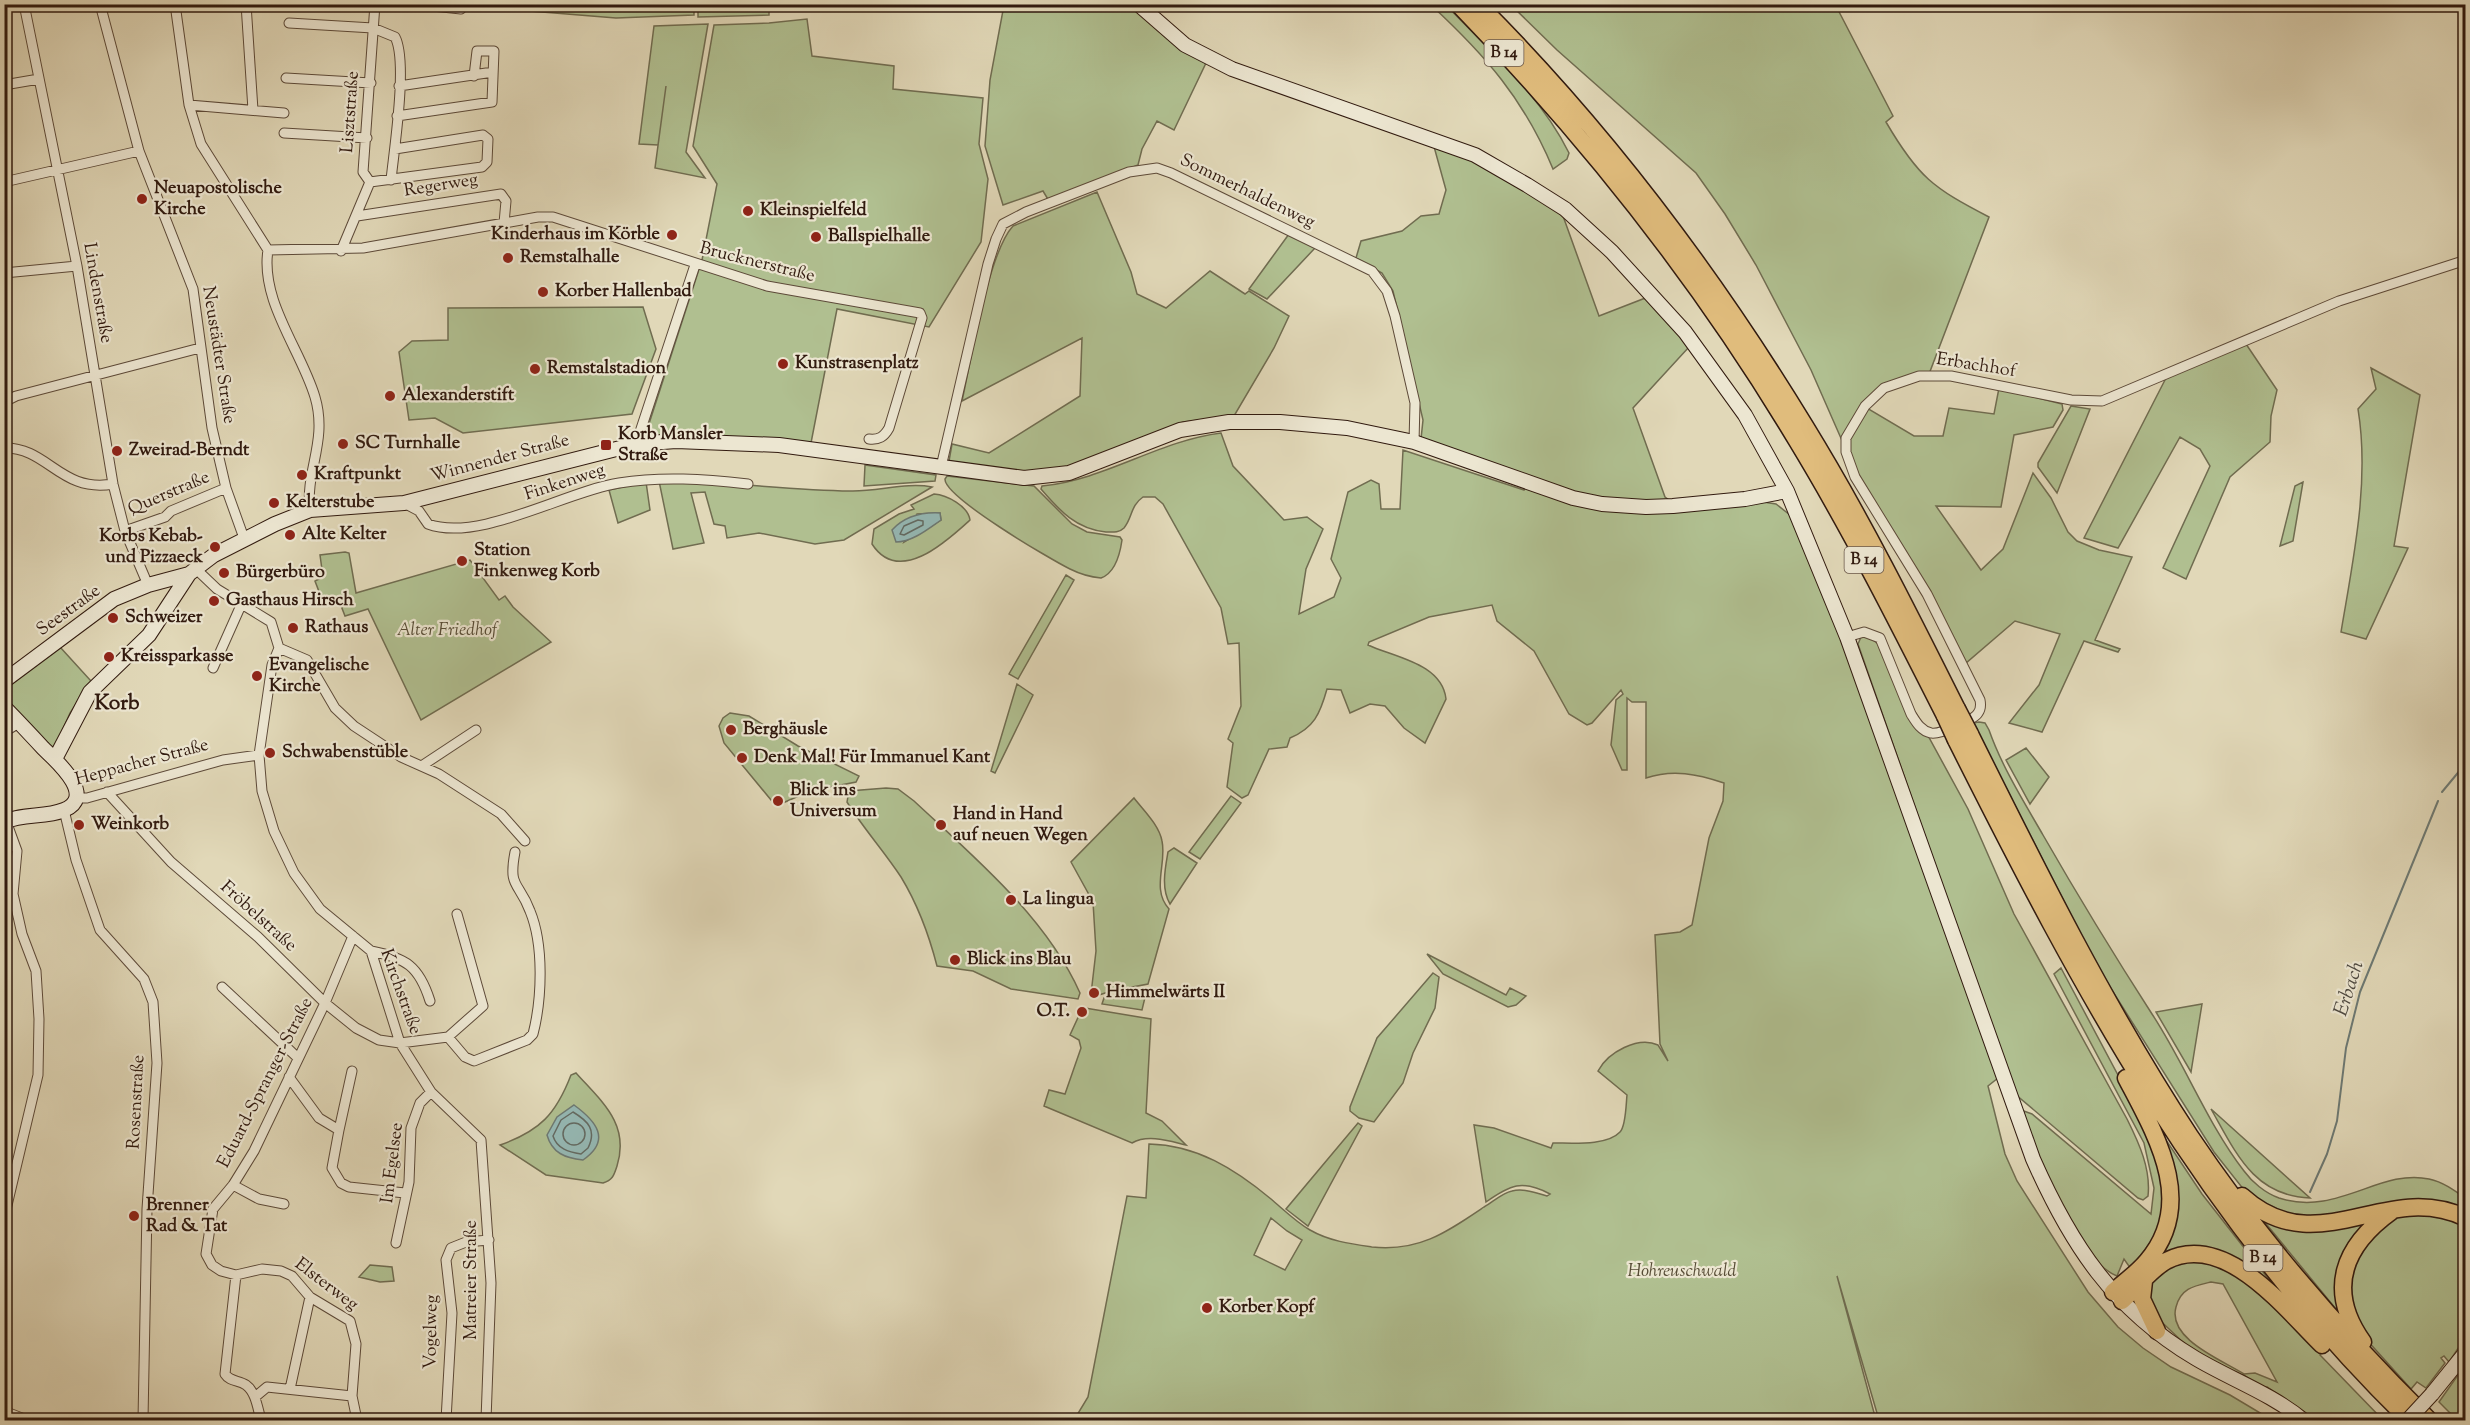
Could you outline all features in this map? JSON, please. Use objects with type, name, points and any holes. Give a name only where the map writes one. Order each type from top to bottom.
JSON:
[{"type":"highway","name":"B 14","points":[[1458,4],[1549,102],[1606,168],[1672,253],[1745,358],[1840,514],[1951,713]]},
{"type":"highway","name":"B 14","points":[[1478,4],[1608,148],[1684,246],[1751,341],[1806,427],[1854,511],[1963,737],[2103,993],[2150,1072],[2228,1189],[2409,1420]]},
{"type":"highway","name":"B 14","points":[[1963,737],[2026,879],[2104,1022],[2169,1128],[2218,1200],[2284,1285],[2367,1369],[2429,1420]]},
{"type":"highway","points":[[2104,1022],[2109,1046],[2162,1152],[2171,1183],[2172,1201],[2170,1217],[2157,1248],[2117,1297]]},
{"type":"highway","points":[[2228,1189],[2275,1218],[2299,1224],[2332,1223],[2426,1206],[2446,1210],[2466,1218]]},
{"type":"highway","points":[[2117,1297],[2144,1281],[2165,1262],[2177,1256],[2201,1253],[2216,1256],[2249,1276],[2337,1359],[2367,1369],[2371,1353],[2354,1329],[2347,1311],[2343,1280],[2348,1258],[2360,1238],[2392,1211]]},
{"type":"highway","points":[[2144,1281],[2142,1299],[2157,1331]]},
{"type":"street","name":"Lindenstraße","points":[[24,4],[77,266],[113,484],[125,531],[154,584]]},
{"type":"street","name":"Neustädter Straße","points":[[100,4],[139,151],[193,289],[212,428],[226,488],[245,541]]},
{"type":"street","points":[[175,4],[189,105],[201,144],[268,250],[267,262],[275,302],[315,398],[321,435],[308,497],[310,510]]},
{"type":"street","points":[[246,4],[253,111]]},
{"type":"street","name":"Lisztstraße","points":[[370,182],[363,172],[375,4]]},
{"type":"street","points":[[414,4],[461,9]]},
{"type":"street","points":[[1138,4],[1185,45],[1232,69],[1475,155],[1565,209],[1612,252],[1685,332],[1745,415],[1787,491],[1847,637],[2033,1159],[2066,1230],[2117,1297],[2157,1331],[2192,1356],[2302,1420]]},
{"type":"street","points":[[290,23],[372,28],[395,37],[399,45],[399,86],[391,180]]},
{"type":"street","points":[[397,116],[492,102],[495,53],[492,50],[480,49],[475,55],[474,76]]},
{"type":"street","points":[[399,86],[493,72]]},
{"type":"street","points":[[286,78],[371,83]]},
{"type":"street","points":[[4,85],[39,80]]},
{"type":"street","points":[[189,105],[284,113]]},
{"type":"street","points":[[284,133],[367,138]]},
{"type":"street","points":[[341,251],[370,182],[482,167],[487,162],[488,139],[483,135],[394,149]]},
{"type":"street","points":[[4,182],[139,151]]},
{"type":"street","name":"Sommerhaldenweg","points":[[941,467],[988,264],[1003,224],[1026,212],[1143,168],[1171,172],[1372,271],[1380,279],[1395,316],[1415,403],[1417,416],[1414,442]]},
{"type":"street","name":"Regerweg","points":[[357,216],[501,194],[506,201],[504,222]]},
{"type":"street","name":"Brucknerstraße","points":[[268,250],[341,251],[504,222],[553,217],[695,265],[766,286],[920,313],[922,318],[889,428],[885,436],[876,440],[869,439]]},
{"type":"street","name":"Erbachhof","points":[[1847,637],[1864,632],[1880,638],[1911,714],[1918,725],[1928,733],[1941,732],[1974,718],[1979,712],[1980,700],[1936,613],[1855,477],[1846,452],[1845,443],[1850,429],[1865,406],[1884,388],[1919,376],[1951,375],[2071,400],[2102,401],[2339,301],[2466,260]]},
{"type":"street","points":[[636,444],[695,265]]},
{"type":"street","points":[[4,273],[77,266]]},
{"type":"street","points":[[4,402],[16,396],[200,348]]},
{"type":"street","name":"Winnender Straße","points":[[55,759],[90,692],[149,635],[171,598],[192,572],[214,555],[274,524],[310,510],[404,503],[636,444],[676,441],[779,445],[1024,478],[1048,476],[1105,460],[1180,430],[1229,422],[1311,424],[1414,442],[1573,498],[1602,504],[1673,506],[1745,499],[1787,491]]},
{"type":"street","points":[[4,448],[16,448],[32,454],[65,478],[80,483],[97,486],[113,484]]},
{"type":"street","name":"Finkenweg","points":[[404,503],[419,511],[428,524],[450,529],[538,510],[585,491],[619,483],[657,478],[699,478],[748,484]]},
{"type":"street","name":"Querstraße","points":[[125,531],[165,517],[171,511],[226,488]]},
{"type":"street","points":[[192,572],[271,622],[279,648],[307,660],[335,708],[354,726],[401,758],[423,765],[501,814],[525,841]]},
{"type":"street","name":"Seestraße","points":[[4,681],[114,599],[192,572]]},
{"type":"street","points":[[154,584],[169,589],[171,598]]},
{"type":"street","points":[[213,668],[242,603]]},
{"type":"street","name":"Kirchstraße","points":[[279,648],[272,665],[259,754],[265,801],[274,831],[294,873],[320,909],[371,951],[400,1043],[431,1092],[481,1140]]},
{"type":"street","points":[[4,707],[55,759],[72,780],[75,798]]},
{"type":"street","points":[[4,732],[19,723]]},
{"type":"street","points":[[423,765],[476,730]]},
{"type":"street","name":"Heppacher Straße","points":[[5,821],[64,810],[75,798],[87,798],[223,760],[259,754]]},
{"type":"street","name":"Fröbelstraße","points":[[107,792],[171,862],[258,937],[325,1003],[356,1028],[379,1040],[400,1043]]},
{"type":"street","name":"Rosenstraße","points":[[64,810],[76,860],[100,930],[144,979],[153,1002],[157,1064],[147,1209],[143,1420]]},
{"type":"street","points":[[4,1218],[38,1075],[39,1019],[36,971],[13,894],[17,851],[5,821]]},
{"type":"street","points":[[448,1037],[465,1057],[474,1060],[527,1040],[533,1034],[541,961],[530,910],[513,884],[511,872],[515,852]]},
{"type":"street","points":[[400,1043],[448,1037],[483,1006],[457,914]]},
{"type":"street","name":"Eduard-Spranger-Straße","points":[[236,1275],[221,1271],[212,1264],[206,1254],[213,1209],[233,1185],[254,1151],[325,1003],[353,936]]},
{"type":"street","points":[[371,951],[396,956],[412,966],[423,980],[430,1001]]},
{"type":"street","points":[[222,987],[298,1058]]},
{"type":"street","points":[[352,1071],[332,1168],[341,1183],[349,1187],[405,1193]]},
{"type":"street","points":[[289,1077],[319,1118],[339,1130]]},
{"type":"street","name":"Im Egelsee","points":[[396,1243],[409,1182],[411,1128],[420,1103],[431,1092]]},
{"type":"street","name":"Matreier Straße","points":[[481,1140],[491,1283],[486,1420]]},
{"type":"street","points":[[233,1185],[259,1199],[284,1204]]},
{"type":"street","name":"Vogelweg","points":[[446,1420],[452,1313],[446,1260],[451,1248],[466,1242],[489,1240]]},
{"type":"street","name":"Elsterweg","points":[[236,1275],[262,1269],[281,1270],[292,1276],[310,1297],[350,1321],[356,1344],[352,1396],[357,1420]]},
{"type":"street","points":[[236,1275],[225,1374],[228,1378],[247,1386],[255,1397],[261,1420]]},
{"type":"street","points":[[290,1389],[310,1297]]},
{"type":"street","points":[[2409,1420],[2466,1352]]},
{"type":"street","points":[[255,1397],[267,1388],[352,1396]]},
{"type":"street","points":[[4,1411],[27,1420]]},
{"type":"green space","points":[[1835,4],[1893,116],[1886,122],[1897,141],[1918,169],[1940,189],[1989,217],[1929,374],[1894,383],[1865,407],[1914,436],[1943,436],[1949,408],[1994,414],[1999,388],[2062,404],[2063,410],[2053,427],[2014,435],[2001,507],[1936,506],[1981,570],[2003,549],[2033,473],[2051,498],[2068,532],[2077,541],[2099,550],[2132,557],[2095,640],[2120,649],[2118,652],[2084,641],[2042,732],[2009,723],[2039,685],[2060,634],[2015,621],[1966,663],[1858,477],[1811,370],[1756,265],[1725,214],[1696,173],[1557,50],[1511,5]]},
{"type":"green space","points":[[457,5],[694,5],[694,15],[616,18]]},
{"type":"green space","points":[[698,5],[769,5],[769,15],[698,17]]},
{"type":"green space","points":[[1004,5],[1129,5],[1157,29],[1206,63],[1174,130],[1157,121],[1142,149],[1138,165],[1049,201],[1043,191],[1003,205],[985,146],[990,80]]},
{"type":"green space","points":[[1431,5],[1446,5],[1514,75],[1557,132],[1569,153],[1567,159],[1553,169],[1542,144],[1516,100],[1486,60]]},
{"type":"green space","points":[[807,19],[812,56],[894,66],[893,89],[983,98],[979,144],[988,179],[981,242],[929,327],[837,309],[811,443],[645,436],[702,260],[717,184],[693,146],[714,25]]},
{"type":"green space","points":[[708,24],[686,152],[705,178],[655,168],[666,86],[658,145],[639,144],[654,26]]},
{"type":"green space","name":"Hohreuschwald","points":[[1433,143],[1477,159],[1547,203],[1563,216],[1599,316],[1648,297],[1689,347],[1633,408],[1665,497],[1683,510],[1763,502],[1776,504],[1790,515],[1842,639],[1998,1078],[1988,1086],[2005,1154],[2017,1181],[2088,1292],[2118,1327],[2171,1367],[2230,1395],[2272,1420],[1879,1420],[1837,1276],[1876,1420],[1074,1420],[1088,1397],[1127,1196],[1146,1198],[1149,1144],[1167,1145],[1199,1154],[1229,1169],[1257,1188],[1295,1220],[1317,1234],[1372,1247],[1404,1246],[1445,1232],[1508,1192],[1521,1190],[1547,1196],[1550,1194],[1524,1185],[1516,1186],[1502,1191],[1486,1202],[1474,1125],[1494,1128],[1551,1148],[1553,1143],[1589,1143],[1607,1140],[1622,1129],[1627,1095],[1598,1071],[1603,1064],[1616,1052],[1633,1044],[1642,1043],[1658,1045],[1668,1061],[1660,1044],[1655,935],[1680,932],[1692,925],[1709,838],[1723,801],[1724,783],[1704,777],[1675,773],[1646,778],[1646,702],[1632,702],[1627,698],[1627,770],[1622,770],[1611,745],[1616,700],[1623,694],[1621,690],[1592,723],[1587,725],[1569,714],[1534,651],[1497,621],[1492,605],[1429,617],[1369,642],[1368,645],[1426,669],[1443,687],[1446,699],[1425,743],[1404,728],[1385,706],[1370,704],[1350,713],[1341,690],[1327,689],[1315,719],[1305,730],[1290,738],[1287,747],[1269,749],[1248,795],[1242,798],[1227,787],[1233,743],[1228,739],[1241,706],[1239,643],[1228,644],[1221,608],[1163,504],[1155,497],[1143,497],[1136,504],[1122,530],[1106,532],[1086,527],[1069,518],[1041,489],[1042,486],[1110,469],[1175,444],[1221,433],[1233,466],[1284,520],[1307,517],[1323,529],[1306,569],[1299,614],[1334,597],[1341,578],[1331,559],[1348,492],[1371,480],[1379,484],[1381,509],[1400,509],[1403,450],[1524,490],[1530,476],[1421,439],[1423,420],[1393,291],[1382,273],[1356,258],[1361,241],[1402,231],[1421,216],[1439,214],[1446,190]],"holes":[[[1271,1218],[1302,1240],[1285,1270],[1254,1255]]]},
{"type":"green space","points":[[1097,192],[1131,272],[1137,294],[1166,308],[1210,271],[1245,294],[1249,291],[1289,316],[1274,348],[1234,416],[1183,422],[1077,467],[1037,474],[949,461],[952,444],[989,453],[1080,396],[1082,338],[962,401],[988,283],[1004,240],[1013,226]]},
{"type":"green space","points":[[1289,234],[1315,248],[1267,299],[1249,289]]},
{"type":"green space","points":[[643,307],[656,349],[632,414],[463,433],[435,418],[409,420],[399,352],[412,341],[448,340],[448,308]]},
{"type":"green space","points":[[2246,344],[2277,390],[2271,416],[2270,442],[2230,477],[2186,579],[2163,568],[2210,466],[2200,449],[2180,437],[2118,548],[2084,538],[2166,378]]},
{"type":"green space","points":[[2371,368],[2420,395],[2394,546],[2408,548],[2366,639],[2341,632],[2355,549],[2361,493],[2361,437],[2358,409],[2376,389]]},
{"type":"green space","points":[[2071,406],[2090,409],[2057,493],[2038,467],[2038,463]]},
{"type":"green space","points":[[865,465],[936,475],[935,481],[864,486]]},
{"type":"green space","points":[[947,476],[1034,486],[1072,524],[1087,532],[1120,537],[1122,540],[1116,562],[1110,572],[1101,578],[1070,569],[1021,541],[979,513],[949,488],[945,479]]},
{"type":"green space","points":[[659,481],[850,491],[912,486],[932,487],[844,540],[815,544],[759,533],[727,538],[725,526],[714,524],[705,492],[691,493],[704,543],[673,549]]},
{"type":"green space","points":[[646,482],[650,510],[618,523],[609,490]]},
{"type":"green space","points":[[2303,482],[2293,541],[2280,546],[2295,486]]},
{"type":"green space","points":[[934,494],[939,495],[961,506],[970,520],[949,539],[922,556],[895,561],[883,556],[872,544],[874,529],[899,514],[914,509],[911,505]],"holes":[[[940,513],[941,520],[904,542],[917,514]]]},
{"type":"green space","name":"Alter Friedhof","points":[[349,553],[356,593],[470,560],[499,600],[505,596],[513,607],[551,642],[421,720],[368,609],[345,616],[338,598],[323,602],[315,581],[323,577],[320,555]]},
{"type":"green space","points":[[1066,575],[1074,580],[1018,679],[1009,674]]},
{"type":"green space","points":[[1867,635],[1878,644],[1968,809],[2014,914],[2127,1119],[2140,1147],[2148,1176],[2148,1196],[2143,1200],[2015,1094],[1858,644],[1861,637]]},
{"type":"green space","points":[[60,647],[91,681],[70,713],[55,747],[51,748],[5,699],[5,686]]},
{"type":"green space","points":[[1017,684],[1033,695],[995,773],[991,771]]},
{"type":"green space","points":[[730,713],[749,716],[798,746],[859,776],[856,782],[810,791],[776,806],[724,743],[719,726],[723,718]]},
{"type":"green space","points":[[1973,723],[1985,723],[2014,784],[2056,858],[2164,1033],[2231,1153],[2251,1179],[2264,1190],[2279,1198],[2300,1202],[2320,1202],[2393,1180],[2411,1177],[2429,1179],[2444,1184],[2465,1198],[2465,1211],[2444,1203],[2412,1200],[2338,1217],[2298,1219],[2248,1195],[2214,1152],[2098,968]]},
{"type":"green space","points":[[2026,748],[2049,777],[2030,804],[2006,760]]},
{"type":"green space","points":[[898,789],[914,801],[1007,890],[1048,939],[1066,965],[1080,993],[1078,999],[1011,989],[973,971],[937,966],[913,898],[894,867],[847,802],[849,791]]},
{"type":"green space","points":[[1231,796],[1241,803],[1200,859],[1189,852]]},
{"type":"green space","points":[[1134,798],[1151,818],[1162,841],[1160,885],[1164,901],[1169,909],[1148,984],[1093,997],[1091,994],[1096,951],[1093,902],[1071,862]]},
{"type":"green space","points":[[1174,848],[1197,863],[1170,904],[1165,892],[1165,872],[1168,852]]},
{"type":"green space","points":[[1427,954],[1506,995],[1510,988],[1526,996],[1516,1005],[1508,1007],[1443,974]]},
{"type":"green space","points":[[2061,968],[2152,1139],[2162,1165],[2163,1225],[2131,1269],[2124,1259],[2117,1276],[2102,1266],[2087,1249],[2073,1227],[2047,1176],[2021,1110],[2032,1114],[2151,1214],[2154,1188],[2144,1143],[2054,974]]},
{"type":"green space","points":[[1433,973],[1439,977],[1435,1008],[1413,1053],[1403,1083],[1374,1122],[1359,1118],[1350,1111],[1350,1107],[1377,1038]]},
{"type":"green space","points":[[1147,989],[1142,1010],[1102,1004],[1104,998]]},
{"type":"green space","points":[[2202,1004],[2191,1072],[2156,1012]]},
{"type":"green space","points":[[1085,1008],[1151,1019],[1146,1113],[1162,1121],[1186,1145],[1152,1139],[1132,1143],[1044,1106],[1049,1090],[1065,1094],[1081,1048],[1079,1040],[1070,1035],[1081,1011]]},
{"type":"green space","points":[[576,1073],[604,1104],[617,1126],[620,1138],[620,1151],[615,1172],[611,1179],[603,1183],[546,1175],[500,1145],[526,1134],[545,1119],[559,1100],[571,1075]]},
{"type":"green space","points":[[2211,1109],[2310,1198],[2291,1195],[2261,1181],[2239,1156]]},
{"type":"green space","points":[[1358,1123],[1362,1126],[1308,1226],[1286,1209]]},
{"type":"green space","points":[[2160,1131],[2202,1194],[2292,1309],[2204,1249],[2127,1287],[2166,1239]]},
{"type":"green space","points":[[2423,1211],[2465,1224],[2465,1338],[2449,1362],[2444,1356],[2441,1358],[2445,1363],[2426,1388],[2417,1382],[2411,1389],[2365,1338],[2349,1302],[2352,1259],[2389,1219]]},
{"type":"green space","points":[[2258,1214],[2273,1221],[2378,1216],[2360,1232],[2345,1320]]},
{"type":"green space","points":[[2183,1259],[2226,1265],[2323,1351],[2320,1355],[2383,1420],[2316,1420],[2267,1387],[2264,1389],[2244,1375],[2239,1376],[2188,1347],[2150,1311],[2149,1282]],"holes":[[[2211,1282],[2223,1284],[2277,1382],[2255,1373],[2244,1374],[2198,1347],[2180,1329],[2175,1318],[2176,1307],[2181,1296],[2194,1287]]]},
{"type":"green space","points":[[370,1265],[392,1267],[394,1281],[380,1282],[359,1277]]},
{"type":"green space","points":[[2465,1365],[2465,1420],[2457,1420],[2439,1402]]},
{"type":"water","points":[[940,513],[941,520],[925,531],[908,540],[896,542],[892,530],[902,521],[920,514]]},
{"type":"water","points":[[574,1105],[589,1118],[598,1131],[597,1145],[592,1153],[583,1160],[560,1154],[552,1146],[547,1135],[557,1117]]},
{"type":"waterway","name":"Erbach","points":[[2442,792],[2466,763]]},
{"type":"waterway","name":"Erbach","points":[[2310,1192],[2327,1154],[2337,1121],[2346,1048],[2360,992],[2438,801]]},
{"type":"place","name":"Neuapostolische Kirche","points":[[142,199]]},
{"type":"place","name":"Kleinspielfeld","points":[[748,211]]},
{"type":"place","name":"Kinderhaus im Körble","points":[[672,235]]},
{"type":"place","name":"Ballspielhalle","points":[[816,237]]},
{"type":"place","name":"Remstalhalle","points":[[508,258]]},
{"type":"place","name":"Korber Hallenbad","points":[[543,292]]},
{"type":"place","name":"Kunstrasenplatz","points":[[783,364]]},
{"type":"place","name":"Remstalstadion","points":[[535,369]]},
{"type":"place","name":"Alexanderstift","points":[[390,396]]},
{"type":"place","name":"SC Turnhalle","points":[[343,444]]},
{"type":"place","name":"Korb Mansler Straße","points":[[606,445]]},
{"type":"place","name":"Zweirad-Berndt","points":[[117,451]]},
{"type":"place","name":"Kraftpunkt","points":[[302,475]]},
{"type":"place","name":"Kelterstube","points":[[274,503]]},
{"type":"place","name":"Alte Kelter","points":[[290,535]]},
{"type":"place","name":"Korbs Kebab- und Pizzaeck","points":[[215,547]]},
{"type":"place","name":"Station Finkenweg Korb","points":[[462,561]]},
{"type":"place","name":"Bürgerbüro","points":[[224,573]]},
{"type":"place","name":"Gasthaus Hirsch","points":[[214,601]]},
{"type":"place","name":"Schweizer","points":[[113,618]]},
{"type":"place","name":"Rathaus","points":[[293,628]]},
{"type":"place","name":"Kreissparkasse","points":[[109,657]]},
{"type":"place","name":"Evangelische Kirche","points":[[257,676]]},
{"type":"place","name":"Berghäusle","points":[[731,730]]},
{"type":"place","name":"Schwabenstüble","points":[[270,753]]},
{"type":"place","name":"Denk Mal! Für Immanuel Kant","points":[[742,758]]},
{"type":"place","name":"Blick ins Universum","points":[[778,801]]},
{"type":"place","name":"Weinkorb","points":[[79,825]]},
{"type":"place","name":"Hand in Hand auf neuen Wegen","points":[[941,825]]},
{"type":"place","name":"La lingua","points":[[1011,900]]},
{"type":"place","name":"Blick ins Blau","points":[[955,960]]},
{"type":"place","name":"Himmelwärts II","points":[[1094,993]]},
{"type":"place","name":"O.T.","points":[[1082,1012]]},
{"type":"place","name":"Brenner Rad & Tat","points":[[134,1216]]},
{"type":"place","name":"Korber Kopf","points":[[1207,1308]]},
{"type":"district","name":"Korb","points":[[117,704]]}]
